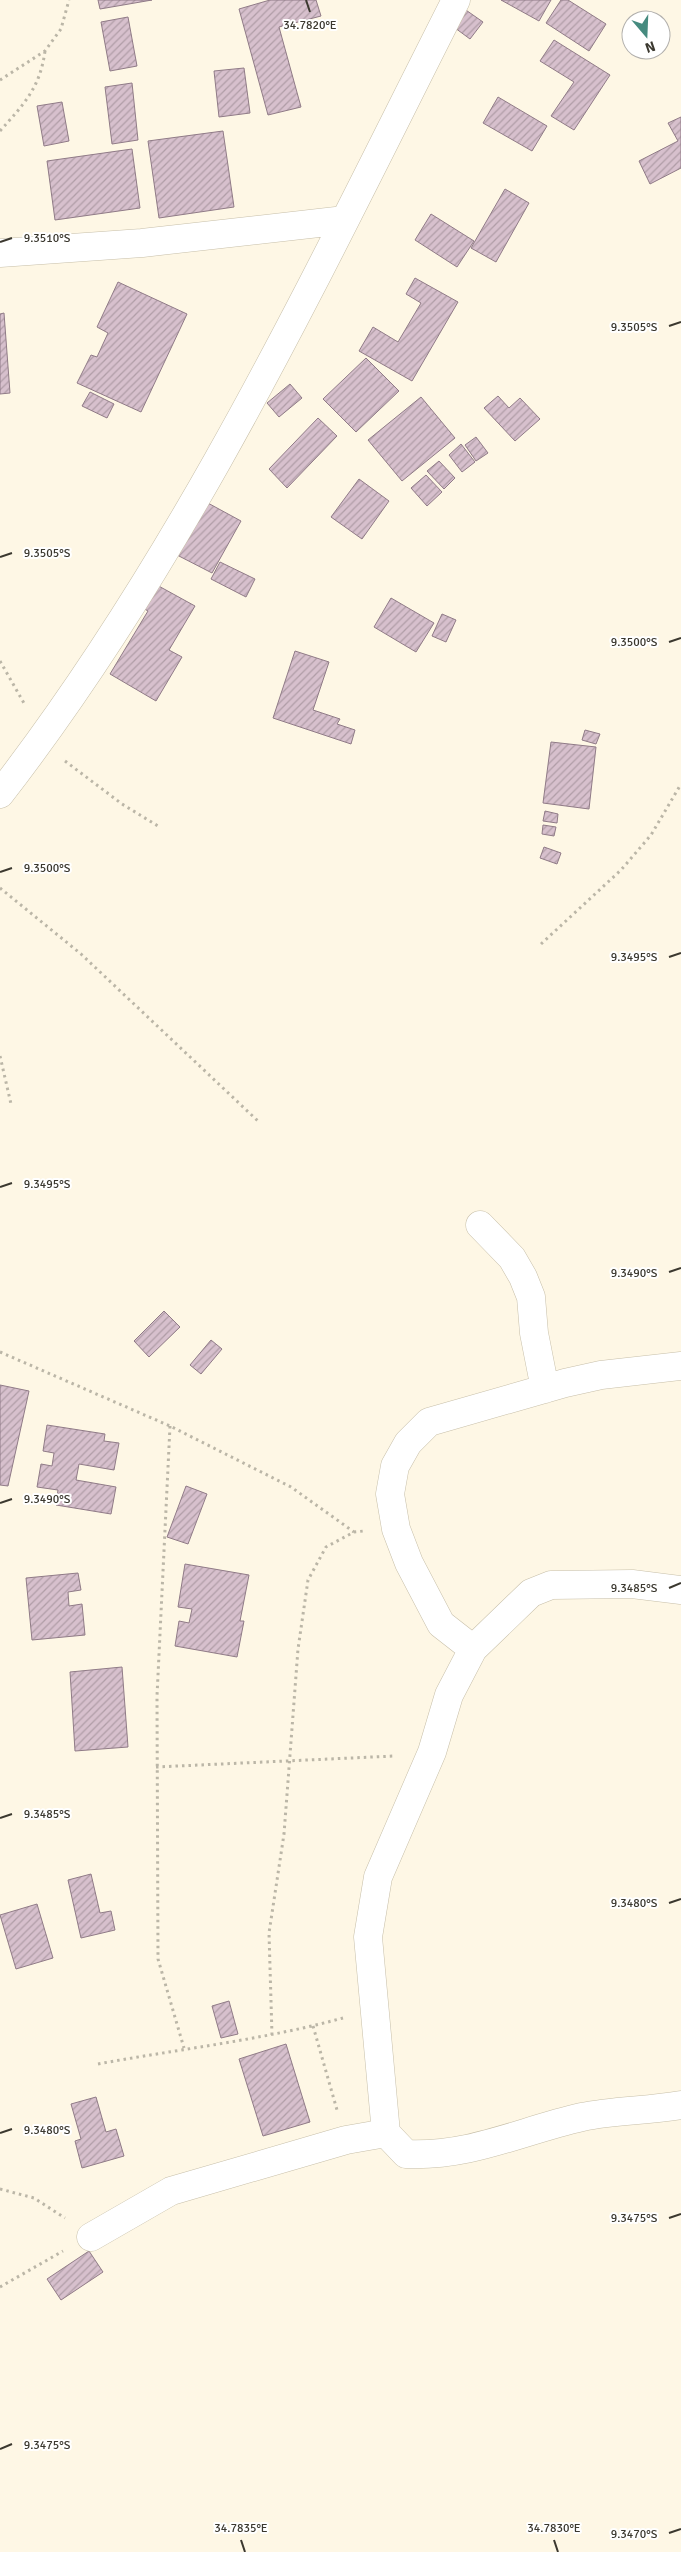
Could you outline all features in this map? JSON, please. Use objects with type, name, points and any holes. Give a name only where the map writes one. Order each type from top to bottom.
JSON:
[{"type":"street","points":[[0,794],[44,737],[175,538],[286,336],[456,0]]},
{"type":"street","points":[[0,253],[142,243],[345,220]]},
{"type":"street","points":[[480,1225],[512,1258],[523,1277],[531,1297],[534,1333],[545,1389]]},
{"type":"street","points":[[473,1650],[442,1624],[408,1562],[396,1529],[390,1494],[395,1466],[408,1444],[429,1422],[601,1375],[681,1366]]},
{"type":"street","points":[[681,1590],[632,1584],[551,1585],[531,1593],[473,1650],[449,1695],[432,1752],[378,1877],[371,1906],[368,1937],[386,2133],[406,2154],[434,2155],[465,2151],[584,2116],[681,2104]]},
{"type":"street","points":[[91,2237],[172,2191],[346,2140],[386,2133]]},
{"type":"path","points":[[0,80],[45,51],[61,29],[69,0]]},
{"type":"path","points":[[0,131],[36,87],[42,73],[45,51]]},
{"type":"path","points":[[0,661],[44,737],[72,767],[158,826]]},
{"type":"path","points":[[541,944],[621,870],[651,835],[681,784]]},
{"type":"path","points":[[0,888],[81,954],[259,1122]]},
{"type":"path","points":[[0,1056],[11,1104]]},
{"type":"path","points":[[0,1352],[170,1426],[291,1487],[354,1532]]},
{"type":"path","points":[[170,1426],[156,1767],[158,1959],[184,2048]]},
{"type":"path","points":[[272,2035],[269,1933],[284,1834],[298,1649],[308,1580],[326,1547],[354,1532],[396,1529]]},
{"type":"path","points":[[156,1767],[432,1752]]},
{"type":"path","points":[[98,2064],[184,2048],[272,2035],[313,2026],[376,2008]]},
{"type":"path","points":[[313,2026],[346,2140]]},
{"type":"path","points":[[0,2189],[34,2198],[56,2211],[91,2237],[41,2262],[0,2287]]},
{"type":"building","points":[[98,0],[152,0],[100,9]]},
{"type":"building","points":[[270,0],[316,0],[321,16],[279,27],[301,107],[268,115],[239,9]]},
{"type":"building","points":[[501,0],[551,0],[539,21]]},
{"type":"building","points":[[561,0],[568,0],[606,24],[589,51],[546,23]]},
{"type":"building","points":[[463,8],[483,22],[470,39],[451,25]]},
{"type":"building","points":[[128,17],[137,66],[110,71],[101,22]]},
{"type":"building","points":[[554,40],[610,75],[574,130],[551,116],[574,82],[540,61]]},
{"type":"building","points":[[244,68],[250,113],[219,117],[214,71]]},
{"type":"building","points":[[132,83],[138,140],[112,144],[105,87]]},
{"type":"building","points":[[498,97],[547,126],[532,151],[483,123]]},
{"type":"building","points":[[62,102],[69,141],[44,146],[37,106]]},
{"type":"building","points":[[681,117],[681,168],[650,184],[639,161],[678,141],[668,123]]},
{"type":"building","points":[[223,131],[234,207],[159,218],[148,141]]},
{"type":"building","points":[[132,149],[140,208],[55,220],[47,161]]},
{"type":"building","points":[[505,189],[529,203],[496,262],[471,248]]},
{"type":"building","points":[[431,214],[474,241],[457,267],[415,240]]},
{"type":"building","points":[[415,278],[458,302],[412,381],[359,351],[373,327],[398,342],[421,303],[406,294]]},
{"type":"building","points":[[118,282],[187,314],[141,412],[77,383],[91,355],[97,357],[108,333],[97,327]]},
{"type":"building","points":[[4,313],[10,393],[0,394],[0,314]]},
{"type":"building","points":[[366,358],[399,391],[356,432],[323,399]]},
{"type":"building","points":[[290,384],[302,398],[279,417],[267,403]]},
{"type":"building","points":[[90,392],[114,404],[107,418],[82,406]]},
{"type":"building","points":[[498,396],[509,408],[520,398],[540,419],[515,441],[484,408]]},
{"type":"building","points":[[421,397],[455,438],[402,481],[368,440]]},
{"type":"building","points":[[318,418],[337,436],[287,488],[269,469]]},
{"type":"building","points":[[476,437],[488,453],[476,461],[465,445]]},
{"type":"building","points":[[461,444],[475,462],[462,472],[449,455]]},
{"type":"building","points":[[439,461],[455,478],[444,489],[427,471]]},
{"type":"building","points":[[426,475],[442,492],[427,506],[411,488]]},
{"type":"building","points":[[359,479],[389,501],[362,539],[331,517]]},
{"type":"building","points":[[206,502],[241,521],[212,573],[177,555]]},
{"type":"building","points":[[220,562],[255,579],[246,597],[211,579]]},
{"type":"building","points":[[155,584],[195,606],[169,650],[182,657],[156,701],[110,674],[148,611],[141,607]]},
{"type":"building","points":[[391,598],[434,623],[416,652],[374,627]]},
{"type":"building","points":[[442,614],[456,620],[446,642],[432,636]]},
{"type":"building","points":[[295,651],[329,662],[313,710],[340,719],[337,724],[355,730],[351,744],[273,718]]},
{"type":"building","points":[[585,730],[600,734],[596,744],[582,740]]},
{"type":"building","points":[[551,742],[596,747],[589,809],[543,803]]},
{"type":"building","points":[[545,811],[558,814],[557,823],[543,821]]},
{"type":"building","points":[[543,825],[556,827],[554,836],[542,834]]},
{"type":"building","points":[[544,847],[561,853],[557,864],[540,858]]},
{"type":"building","points":[[164,1311],[180,1327],[149,1357],[134,1341]]},
{"type":"building","points":[[211,1340],[222,1349],[201,1374],[190,1365]]},
{"type":"building","points":[[0,1385],[29,1391],[8,1486],[0,1485]]},
{"type":"building","points":[[47,1425],[105,1434],[104,1441],[119,1443],[114,1470],[79,1464],[76,1480],[116,1487],[111,1514],[56,1505],[58,1490],[37,1487],[41,1464],[52,1466],[54,1453],[43,1451]]},
{"type":"building","points":[[186,1486],[207,1494],[188,1544],[167,1537]]},
{"type":"building","points":[[185,1564],[249,1575],[240,1621],[244,1621],[237,1657],[175,1646],[179,1621],[189,1623],[192,1609],[178,1607]]},
{"type":"building","points":[[78,1573],[81,1590],[68,1592],[69,1606],[82,1604],[85,1635],[32,1640],[26,1578]]},
{"type":"building","points":[[122,1667],[128,1747],[75,1751],[70,1672]]},
{"type":"building","points":[[91,1874],[100,1913],[111,1911],[115,1930],[81,1938],[68,1880]]},
{"type":"building","points":[[37,1904],[53,1958],[16,1969],[0,1915]]},
{"type":"building","points":[[229,2001],[238,2034],[221,2038],[212,2006]]},
{"type":"building","points":[[286,2044],[310,2122],[263,2136],[239,2059]]},
{"type":"building","points":[[96,2097],[106,2132],[116,2129],[124,2156],[82,2168],[75,2141],[81,2139],[71,2104]]},
{"type":"building","points":[[89,2251],[103,2272],[61,2300],[47,2279]]}]
